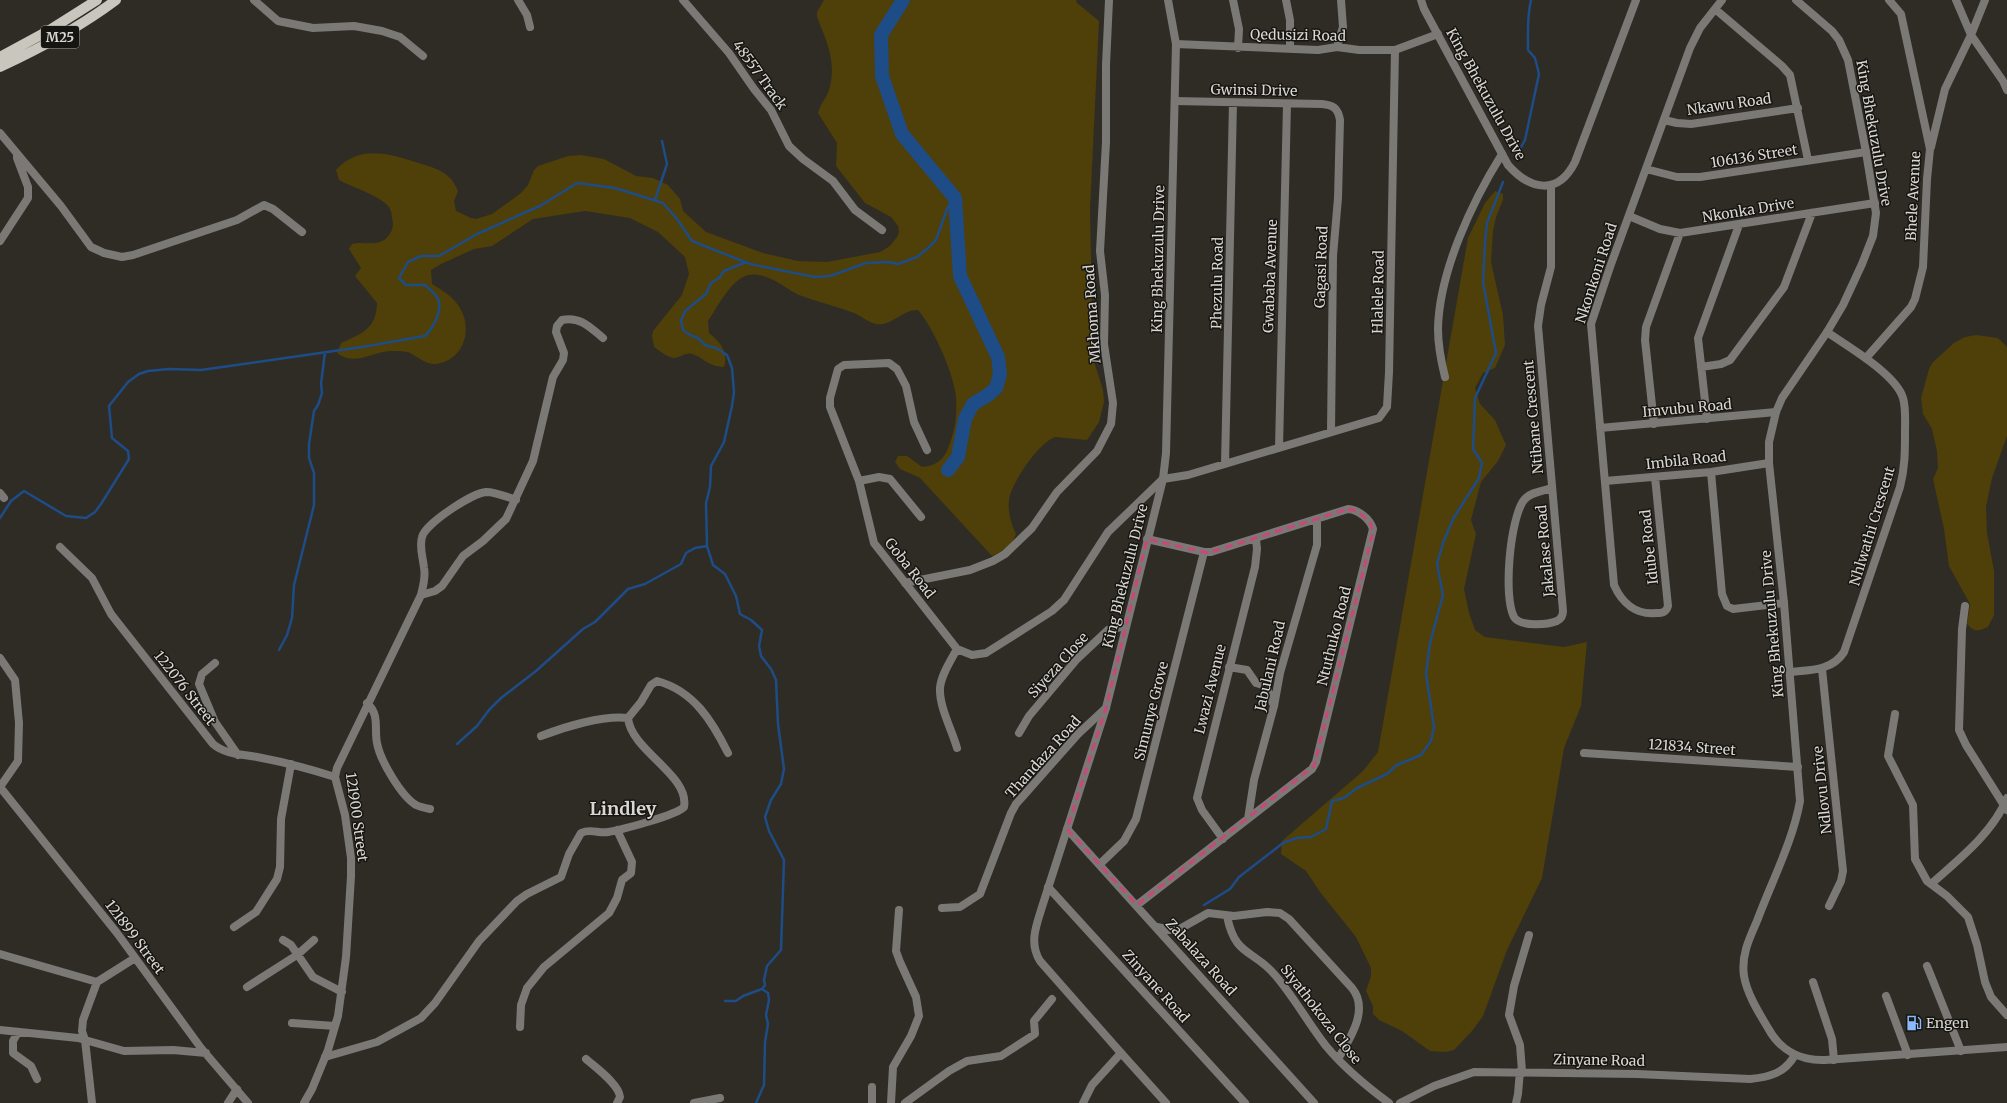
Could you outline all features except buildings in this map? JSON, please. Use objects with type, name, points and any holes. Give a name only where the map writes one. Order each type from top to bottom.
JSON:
[{"type":"main road","name":"M25","points":[[0,57],[55,27],[97,0]]},
{"type":"main road","name":"M25","points":[[0,67],[50,43],[83,24],[116,0]]},
{"type":"street","points":[[254,0],[278,21],[313,28],[348,26],[382,31],[400,37],[423,56]]},
{"type":"street","points":[[518,0],[527,15],[530,28]]},
{"type":"street","name":"48557 Track","points":[[683,0],[729,53],[749,83],[771,110],[789,146],[803,159],[833,181],[855,210],[882,230]]},
{"type":"street","name":"Mkhoma Road","points":[[905,583],[970,570],[993,561],[1004,554],[1032,528],[1057,492],[1097,451],[1111,424],[1113,403],[1104,344],[1106,295],[1100,251],[1106,142],[1106,65],[1109,0]]},
{"type":"street","name":"King Bhekuzulu Drive","points":[[1166,1103],[1036,955],[1034,934],[1106,708],[1125,626],[1163,479],[1166,446],[1176,44],[1168,0]]},
{"type":"street","points":[[1232,0],[1239,29],[1238,48]]},
{"type":"street","points":[[1286,0],[1290,20],[1290,49]]},
{"type":"street","points":[[1337,47],[1343,28],[1341,0]]},
{"type":"street","name":"King Bhekuzulu Drive","points":[[1421,0],[1508,165],[1522,178],[1537,185],[1551,185]]},
{"type":"street","points":[[1551,185],[1566,177],[1575,162],[1636,0]]},
{"type":"street","name":"Nkonkoni Road","points":[[1663,613],[1641,613],[1625,601],[1615,586],[1591,324],[1693,40],[1722,0]]},
{"type":"street","name":"King Bhekuzulu Drive","points":[[1796,0],[1832,31],[1844,50],[1852,72],[1875,203],[1875,226],[1870,247],[1843,305],[1827,332],[1789,387],[1776,412],[1770,442],[1769,463],[1784,603],[1800,796],[1796,819],[1748,942],[1743,967],[1747,988],[1766,1026],[1776,1040],[1795,1055],[1811,1060],[1834,1060],[2007,1047]]},
{"type":"street","name":"Bhele Avenue","points":[[1866,358],[1904,316],[1915,299],[1923,267],[1927,179],[1930,149],[1901,14],[1889,0]]},
{"type":"street","points":[[1956,0],[1971,35],[2000,76],[2007,90]]},
{"type":"street","points":[[1930,149],[1945,89],[1971,35],[1985,0]]},
{"type":"street","points":[[1715,9],[1787,71],[1792,79],[1808,160]]},
{"type":"street","points":[[1395,50],[1438,34]]},
{"type":"street","name":"Qedusizi Road","points":[[1176,44],[1238,48],[1324,50],[1337,47],[1359,50],[1395,50]]},
{"type":"street","name":"Hlalele Road","points":[[1163,479],[1188,475],[1375,420],[1387,407],[1393,226],[1395,50]]},
{"type":"street","name":"Gwinsi Drive","points":[[1175,102],[1322,104],[1332,106]]},
{"type":"street","name":"Phezulu Road","points":[[1225,464],[1233,103]]},
{"type":"street","name":"Gwababa Avenue","points":[[1278,448],[1287,104]]},
{"type":"street","name":"Gagasi Road","points":[[1331,432],[1333,256],[1338,198],[1340,120],[1337,109],[1332,106]]},
{"type":"street","name":"Nkawu Road","points":[[1664,120],[1691,124],[1798,108]]},
{"type":"street","points":[[0,133],[61,206],[88,244],[101,252],[122,257],[133,255],[233,221],[264,205],[273,209],[302,232]]},
{"type":"street","name":"106136 Street","points":[[1646,169],[1686,178],[1866,152]]},
{"type":"street","points":[[0,241],[28,198],[28,187],[17,158],[17,154]]},
{"type":"street","points":[[1445,377],[1440,356],[1438,328],[1445,278],[1485,183],[1502,154]]},
{"type":"street","name":"Ntibane Crescent","points":[[1551,185],[1551,267],[1541,304],[1538,326],[1552,488],[1528,497],[1522,503],[1518,513],[1510,555],[1509,581],[1512,609],[1516,619],[1527,624],[1557,621],[1562,617],[1563,611]]},
{"type":"street","name":"Nkonka Drive","points":[[1629,216],[1660,229],[1680,233],[1875,203]]},
{"type":"street","points":[[1701,367],[1721,364],[1730,360],[1776,300],[1788,278],[1812,212]]},
{"type":"street","points":[[1708,419],[1698,342],[1699,331],[1738,225]]},
{"type":"street","points":[[1654,424],[1645,340],[1646,327],[1680,233]]},
{"type":"street","points":[[421,595],[435,591],[442,586],[463,556],[505,522],[538,449],[554,374],[563,360],[564,353],[556,332],[557,326],[562,320],[577,320],[583,322],[603,338]]},
{"type":"street","name":"Nhlwathi Crescent","points":[[1790,672],[1822,669],[1838,660],[1847,646],[1900,487],[1905,464],[1903,398],[1894,382],[1866,358],[1827,332]]},
{"type":"street","name":"Goba Road","points":[[927,450],[914,422],[901,374],[896,367],[889,363],[844,365],[837,371],[829,404],[859,481],[874,543],[957,649]]},
{"type":"street","name":"Imvubu Road","points":[[1600,428],[1776,412]]},
{"type":"street","name":"Imbila Road","points":[[1605,481],[1711,472],[1769,463]]},
{"type":"street","points":[[1711,472],[1722,594],[1727,606],[1732,609],[1784,603]]},
{"type":"street","points":[[859,481],[875,477],[890,479],[921,517]]},
{"type":"street","name":"Idube Road","points":[[1655,477],[1668,606],[1667,610],[1663,613]]},
{"type":"street","points":[[957,748],[941,702],[940,687],[957,649],[972,655],[986,653],[1052,611],[1064,600],[1104,537],[1163,479]]},
{"type":"street","name":"Jakalase Road","points":[[1552,488],[1563,611]]},
{"type":"street","name":"121900 Street","points":[[304,1103],[312,1089],[325,1057],[335,1026],[342,992],[351,876],[345,816],[335,777],[336,768],[421,595],[425,570],[421,546],[422,535],[440,518],[472,496],[485,492],[496,493],[516,500]]},
{"type":"street","name":"Ntuthuko Road","points":[[1137,905],[1303,778],[1314,766],[1373,532],[1370,522],[1361,514],[1352,510],[1318,519],[1256,539],[1204,552],[1147,539]]},
{"type":"street","name":"Jabulani Road","points":[[1248,819],[1254,780],[1274,706],[1280,674],[1316,545],[1318,519]]},
{"type":"street","name":"Lwazi Avenue","points":[[1223,839],[1202,810],[1197,798],[1255,567],[1257,554],[1256,539]]},
{"type":"street","name":"122076 Street","points":[[60,547],[92,578],[111,614],[210,742],[221,749],[238,755],[251,755],[291,764],[335,777]]},
{"type":"street","name":"Simunye Grove","points":[[1100,864],[1129,835],[1136,819],[1204,552]]},
{"type":"street","points":[[1965,606],[1962,628],[1959,730],[1966,745],[2005,808]]},
{"type":"street","name":"Siyeza Close","points":[[1019,733],[1029,716],[1077,659],[1108,630],[1125,626]]},
{"type":"street","points":[[0,658],[15,680],[19,723],[18,761],[0,787]]},
{"type":"street","points":[[215,663],[202,674],[199,684],[214,719],[238,755]]},
{"type":"street","points":[[1229,667],[1248,670],[1256,683],[1266,686],[1274,706]]},
{"type":"street","name":"Ndlovu Drive","points":[[1822,669],[1843,871],[1829,906]]},
{"type":"street","points":[[325,1057],[372,1044],[421,1018],[434,1003],[479,941],[517,901],[523,896],[562,876],[569,854],[581,833],[590,831],[609,832],[682,810],[686,800],[666,769],[636,738],[628,726],[628,718],[641,702],[651,685],[657,681],[665,683],[684,693],[697,703],[713,725],[728,753]]},
{"type":"street","points":[[367,703],[375,713],[376,743],[400,789],[416,806],[430,809]]},
{"type":"street","name":"Thandaza Road","points":[[942,908],[960,907],[980,894],[1011,813],[1016,804],[1078,734],[1106,708]]},
{"type":"street","points":[[1895,714],[1888,756],[1913,805],[1915,859],[1927,882],[1947,896],[1968,917],[1977,945],[1985,982],[1991,997],[2007,1015]]},
{"type":"street","points":[[541,736],[557,730],[615,717],[628,718]]},
{"type":"street","name":"121834 Street","points":[[1584,752],[1798,767]]},
{"type":"street","points":[[234,927],[256,912],[277,879],[280,867],[281,819],[291,764]]},
{"type":"street","name":"121899 Street","points":[[0,787],[39,834],[206,1053],[248,1103]]},
{"type":"street","points":[[1931,884],[1967,852],[1988,829],[2005,808],[2007,798]]},
{"type":"street","name":"Zabalaza Road","points":[[1067,828],[1314,1103]]},
{"type":"street","points":[[520,1027],[521,1004],[527,988],[544,967],[609,913],[617,898],[622,880],[631,873],[632,862],[617,830]]},
{"type":"street","name":"Zinyane Road","points":[[1048,887],[1245,1103]]},
{"type":"street","points":[[892,1103],[893,1067],[911,1036],[919,1016],[916,997],[896,951],[899,910]]},
{"type":"street","points":[[1157,928],[1176,931],[1208,913],[1227,916],[1280,913],[1291,922],[1354,992],[1358,999],[1354,1030],[1338,1059]]},
{"type":"street","name":"Siyathokoza Close","points":[[1227,916],[1229,927],[1240,948],[1275,974],[1319,1036],[1338,1059],[1356,1078],[1389,1103]]},
{"type":"street","points":[[1516,1103],[1521,1071],[1519,1042],[1509,1015],[1514,986],[1529,936]]},
{"type":"street","points":[[283,940],[291,945],[313,977],[342,992]]},
{"type":"street","points":[[247,987],[297,954],[314,940]]},
{"type":"street","points":[[0,954],[97,982]]},
{"type":"street","points":[[92,1103],[85,1040],[82,1031],[83,1020],[97,982],[135,958]]},
{"type":"street","points":[[1927,966],[1961,1051]]},
{"type":"street","points":[[1813,982],[1832,1039],[1834,1060]]},
{"type":"street","points":[[1886,996],[1908,1055]]},
{"type":"street","points":[[905,1103],[954,1068],[967,1061],[1001,1056],[1021,1044],[1035,1034],[1034,1022],[1052,999]]},
{"type":"street","points":[[292,1023],[335,1026]]},
{"type":"street","points":[[0,1030],[56,1035],[85,1040],[124,1051],[179,1050],[206,1053]]},
{"type":"street","points":[[18,1032],[13,1041],[13,1053],[31,1066],[37,1079]]},
{"type":"street","points":[[1082,1103],[1092,1085],[1121,1053]]},
{"type":"street","name":"Zinyane Road","points":[[1400,1103],[1434,1086],[1474,1072],[1521,1071],[1750,1079],[1771,1076],[1782,1071],[1791,1062],[1795,1055]]},
{"type":"street","points":[[586,1059],[617,1088],[621,1095],[617,1103]]},
{"type":"street","points":[[872,1088],[872,1103]]},
{"type":"street","points":[[228,1103],[237,1089]]},
{"type":"street","points":[[694,1103],[720,1098]]},
{"type":"highlighted area","points":[[1348,509],[1357,511],[1370,522],[1373,532],[1314,766],[1137,905],[1067,829],[1106,708],[1147,539],[1208,553]]},
{"type":"shaded area","points":[[824,0],[1076,0],[1077,3],[1099,21],[1090,209],[1093,358],[1103,390],[1104,402],[1099,422],[1087,440],[1055,437],[1035,453],[1018,477],[1011,492],[1009,502],[1010,519],[1016,534],[1010,545],[992,556],[920,478],[900,469],[895,462],[898,456],[907,456],[922,467],[938,462],[947,451],[953,435],[955,424],[956,397],[951,376],[936,339],[918,310],[907,312],[887,323],[876,324],[854,313],[799,295],[764,276],[756,274],[749,275],[741,278],[731,287],[708,321],[709,333],[717,340],[724,352],[724,367],[709,364],[692,354],[674,358],[664,354],[654,347],[652,336],[653,331],[682,295],[689,274],[685,257],[658,232],[630,218],[585,211],[533,219],[492,246],[474,249],[431,270],[432,284],[456,302],[463,314],[465,323],[466,332],[460,349],[454,356],[446,361],[432,364],[404,351],[382,352],[356,359],[343,357],[337,353],[341,343],[367,329],[374,319],[376,312],[377,303],[355,276],[361,268],[349,249],[352,244],[374,243],[384,240],[390,234],[393,226],[390,209],[382,200],[339,180],[336,170],[345,162],[365,154],[386,154],[427,165],[444,173],[452,181],[458,191],[454,201],[456,211],[476,219],[492,214],[521,193],[528,185],[534,170],[538,166],[568,156],[581,155],[604,159],[636,176],[653,178],[668,185],[680,199],[683,211],[706,232],[763,253],[798,261],[827,262],[880,252],[890,246],[899,232],[898,226],[891,217],[865,203],[836,166],[837,143],[818,113],[829,90],[832,71],[830,53],[817,17],[817,12]]},
{"type":"shaded area","points":[[1495,191],[1503,194],[1503,200],[1496,217],[1493,231],[1491,262],[1503,315],[1505,345],[1495,368],[1483,373],[1475,388],[1480,404],[1495,420],[1506,445],[1498,461],[1481,482],[1471,520],[1476,534],[1464,589],[1469,613],[1475,630],[1485,637],[1564,647],[1587,642],[1581,706],[1564,748],[1542,878],[1507,950],[1483,1016],[1472,1031],[1454,1050],[1446,1052],[1430,1051],[1402,1031],[1379,1020],[1373,1014],[1373,1006],[1366,991],[1371,976],[1371,968],[1356,937],[1320,892],[1306,871],[1281,854],[1282,841],[1363,771],[1378,752],[1468,238],[1485,203]]},
{"type":"shaded area","points":[[1976,335],[1998,338],[2007,347],[2007,436],[1992,478],[1986,507],[1987,533],[1994,571],[1994,615],[1988,627],[1975,630],[1967,624],[1970,604],[1949,566],[1944,529],[1933,479],[1938,468],[1937,451],[1932,429],[1923,414],[1921,398],[1929,369],[1933,362],[1954,343],[1965,337]]},
{"type":"waterway","points":[[903,0],[881,35],[882,76],[902,134],[955,198],[960,276],[998,357],[1000,374],[996,388],[973,404],[965,419],[958,457],[948,470]]},
{"type":"waterway","points":[[1516,156],[1525,140],[1539,74],[1535,58],[1528,50],[1528,18],[1531,0]]},
{"type":"waterway","points":[[655,200],[667,164],[662,141]]},
{"type":"waterway","points":[[1204,905],[1230,889],[1239,877],[1283,843],[1297,838],[1311,837],[1326,829],[1332,801],[1344,798],[1357,788],[1387,774],[1397,765],[1421,755],[1431,741],[1434,727],[1426,674],[1430,643],[1443,595],[1437,564],[1443,543],[1453,519],[1479,478],[1482,463],[1473,449],[1475,398],[1496,353],[1483,282],[1485,244],[1487,223],[1503,182]]},
{"type":"waterway","points":[[0,518],[11,501],[24,491],[66,516],[86,518],[95,512],[129,459],[128,451],[112,438],[109,406],[128,382],[139,374],[148,371],[169,369],[201,370],[362,347],[425,336],[431,329],[438,314],[438,299],[436,295],[425,285],[406,285],[399,278],[408,262],[421,256],[439,256],[477,234],[540,206],[577,183],[615,188],[663,203],[677,219],[692,241],[750,264],[815,277],[830,276],[866,263],[888,262],[898,264],[917,257],[936,240],[947,209],[955,198]]},
{"type":"waterway","points":[[725,1001],[736,1001],[743,996],[762,989],[765,985],[764,980],[767,966],[781,950],[784,860],[769,831],[765,817],[771,800],[781,784],[784,769],[778,724],[776,680],[771,669],[761,656],[759,646],[762,630],[751,620],[740,614],[736,596],[725,574],[713,565],[707,546],[706,503],[710,487],[711,466],[724,442],[732,406],[734,392],[732,368],[727,355],[716,348],[705,345],[698,338],[683,330],[681,321],[685,311],[706,294],[711,283],[719,278],[724,271],[746,262]]},
{"type":"waterway","points":[[279,650],[287,635],[292,618],[294,585],[314,505],[314,473],[309,458],[309,444],[314,411],[318,405],[322,393],[321,384],[325,352]]},
{"type":"waterway","points":[[457,744],[477,726],[489,710],[501,698],[536,671],[583,629],[595,622],[628,589],[645,584],[681,564],[686,553],[695,548],[707,546]]},
{"type":"waterway","points":[[756,1103],[764,1085],[765,1042],[768,1024],[766,1015],[769,1000],[768,993],[762,989]]},
{"type":"place","name":"Engen","points":[[1914,1023]]},
{"type":"district","name":"Lindley","points":[[623,808]]}]
